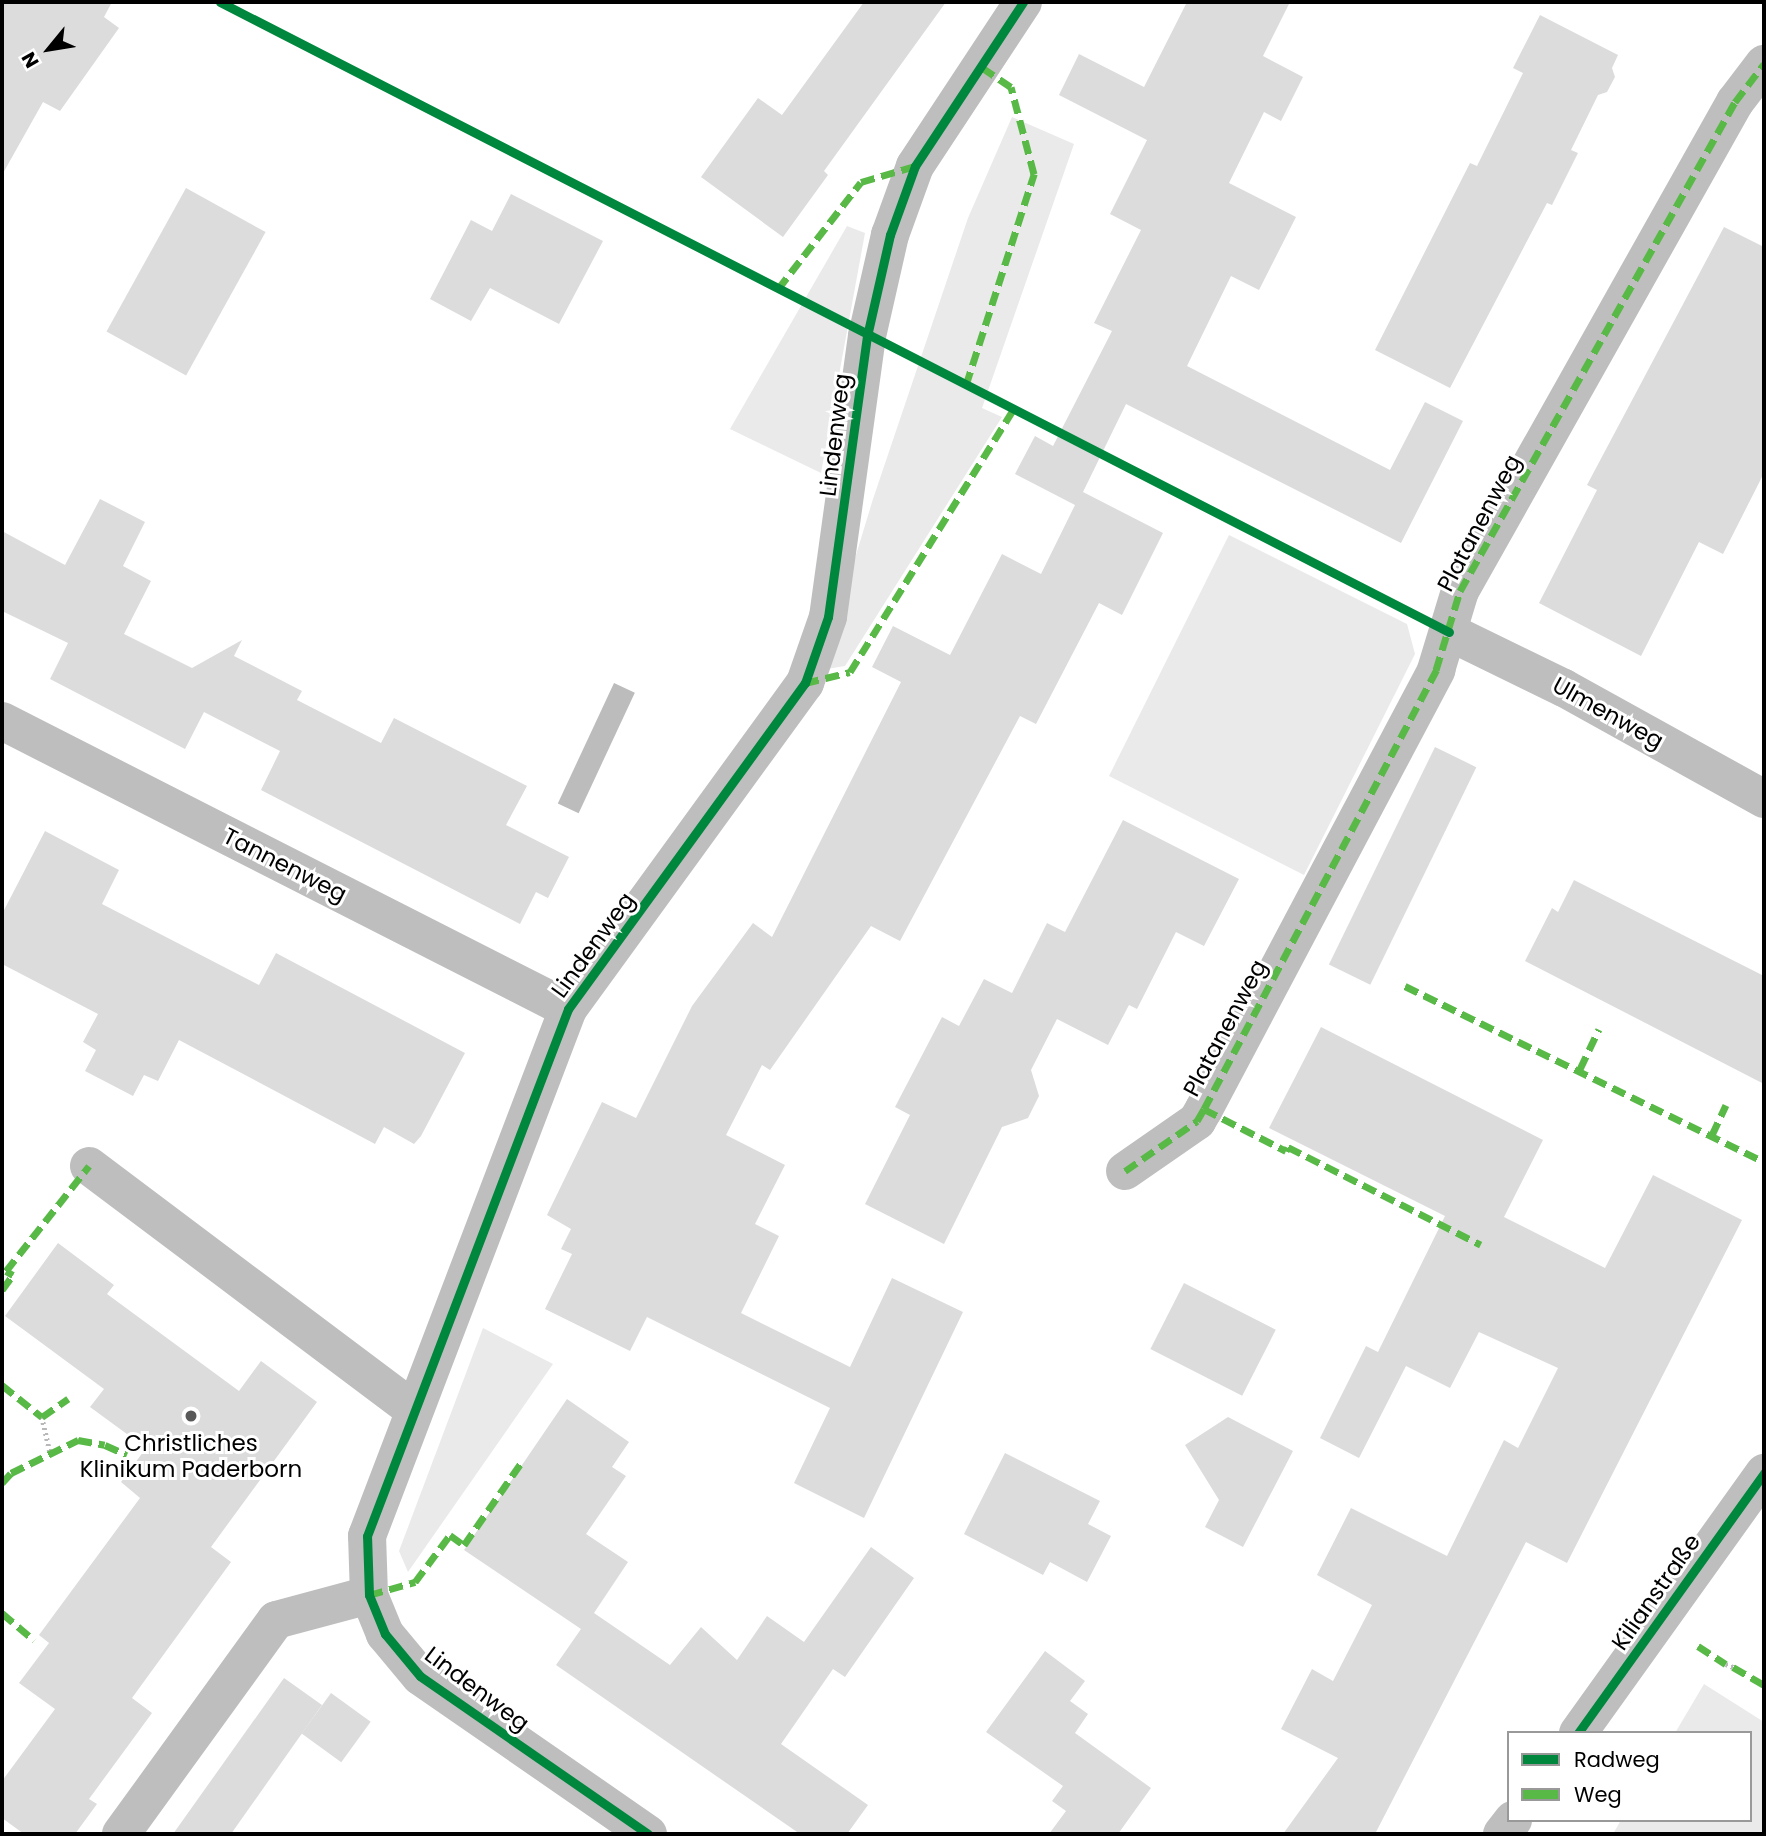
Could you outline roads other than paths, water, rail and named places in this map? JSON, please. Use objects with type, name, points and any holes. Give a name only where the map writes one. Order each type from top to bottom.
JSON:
[{"type":"street","name":"Lindenweg","points":[[648,1834],[420,1676],[385,1634],[369,1595],[367,1536],[568,1009],[805,683],[828,617],[867,336],[890,235],[915,166],[1023,2]]},
{"type":"street","name":"Platanenweg","points":[[1125,1171],[1196,1121],[1204,1109],[1436,670],[1460,591],[1735,102],[1764,64]]},
{"type":"street","name":"Ulmenweg","points":[[1449,632],[1564,688],[1764,799]]},
{"type":"street","name":"Tannenweg","points":[[2,721],[568,1009]]},
{"type":"street","points":[[89,1166],[415,1410]]},
{"type":"street","name":"Kilianstraße","points":[[1579,1731],[1764,1473]]},
{"type":"street","points":[[121,1834],[276,1620],[369,1595]]},
{"type":"place","name":"Christliches Klinikum Paderborn","points":[[191,1416]]}]
